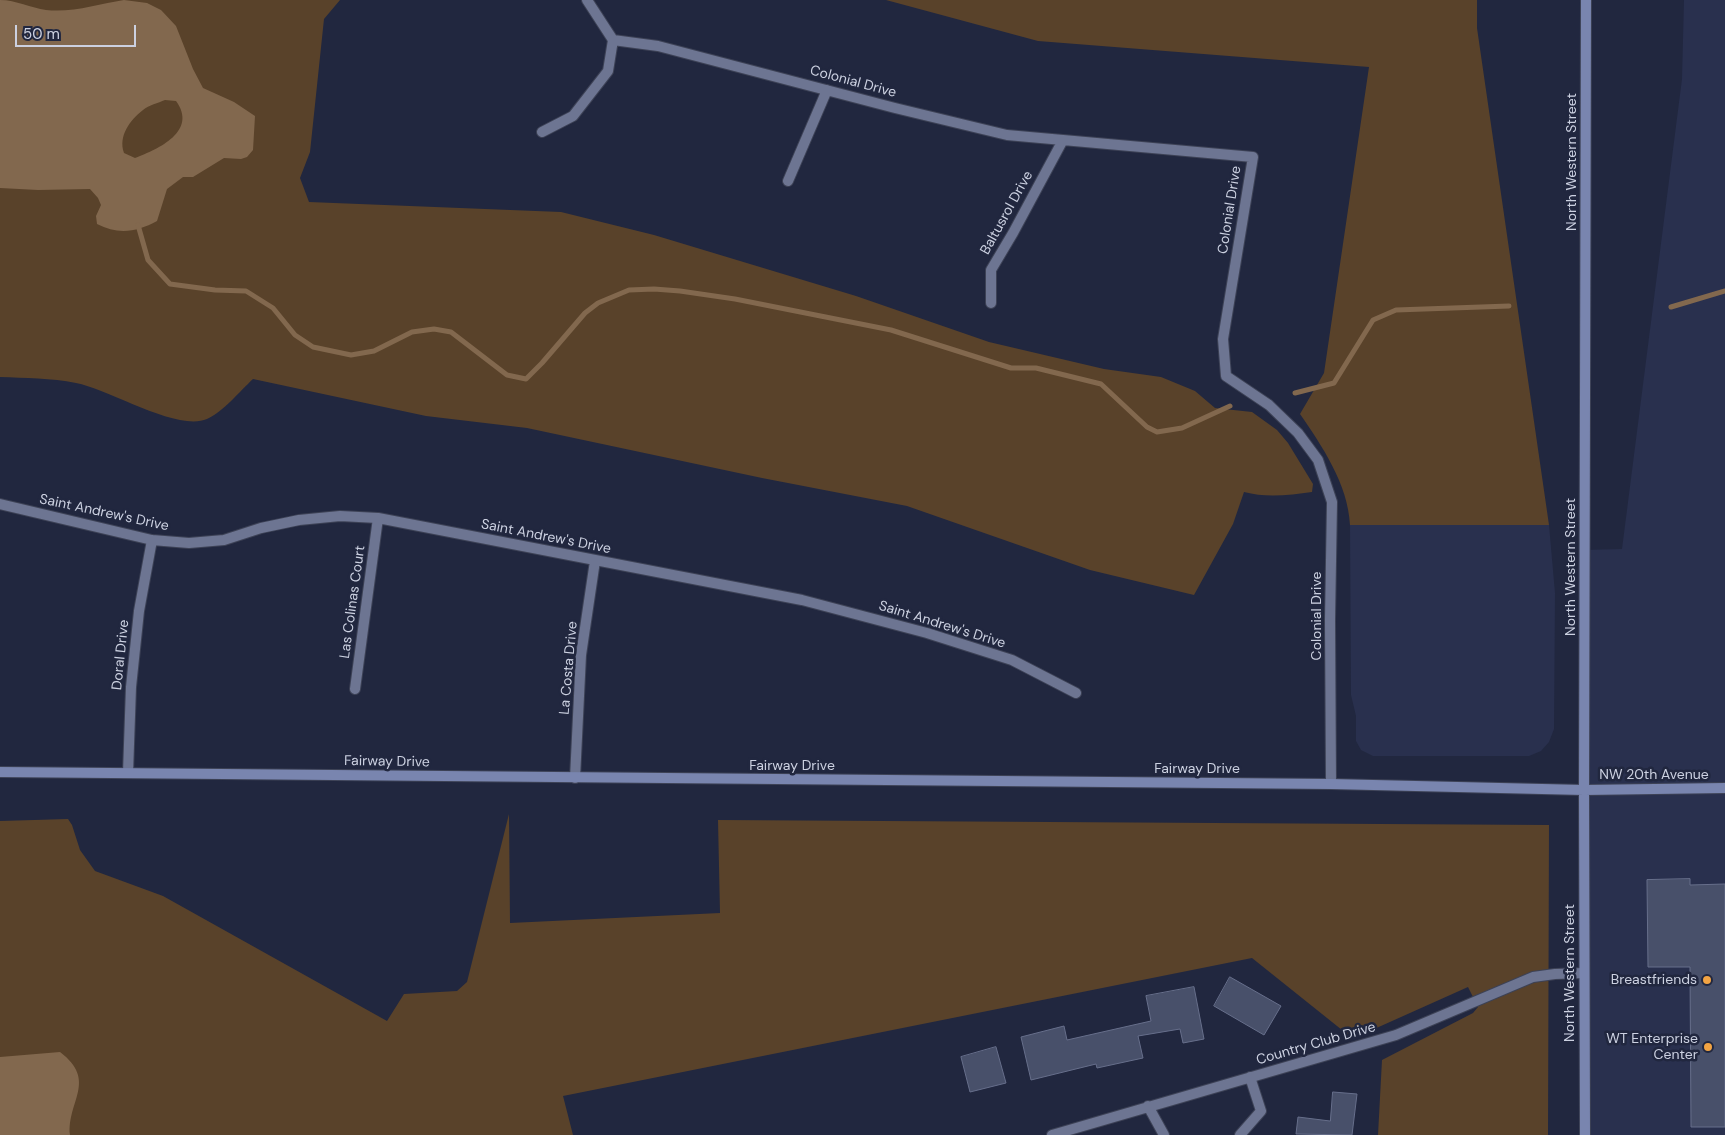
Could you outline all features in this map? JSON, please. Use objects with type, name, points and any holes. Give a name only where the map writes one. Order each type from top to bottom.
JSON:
[{"type":"main road","name":"North Western Street","points":[[1585,1135],[1586,0]]},
{"type":"main road","name":"Fairway Drive","points":[[0,772],[1331,784],[1584,790]]},
{"type":"main road","name":"NW 20th Avenue","points":[[1584,790],[1725,788]]},
{"type":"street","points":[[542,132],[573,116],[608,71],[614,40],[587,0]]},
{"type":"street","name":"Colonial Drive","points":[[614,40],[658,46],[1007,135],[1253,158],[1223,339],[1226,376],[1269,405],[1298,432],[1318,460],[1332,502],[1330,620],[1331,784]]},
{"type":"street","points":[[788,181],[827,90]]},
{"type":"street","name":"Baltusrol Drive","points":[[991,303],[990,270],[1013,233],[1063,140]]},
{"type":"street","name":"Saint Andrew's Drive","points":[[0,504],[152,540],[189,543],[224,540],[260,528],[299,520],[340,516],[378,518],[802,600],[927,633],[1012,660],[1076,692]]},
{"type":"street","name":"Las Colinas Court","points":[[355,689],[378,518]]},
{"type":"street","name":"Doral Drive","points":[[128,773],[131,687],[140,611],[152,540]]},
{"type":"street","name":"La Costa Drive","points":[[575,778],[581,655],[595,561]]},
{"type":"street","name":"Country Club Drive","points":[[1052,1135],[1396,1035],[1533,977],[1584,973]]},
{"type":"street","points":[[1240,1135],[1261,1111],[1250,1077]]},
{"type":"street","points":[[1148,1106],[1164,1135]]},
{"type":"shaded area","points":[[0,0],[340,0],[324,19],[310,152],[300,178],[309,202],[561,212],[654,235],[856,296],[989,342],[1104,369],[1161,377],[1195,391],[1215,408],[1252,412],[1277,430],[1288,443],[1313,484],[1312,492],[1269,495],[1244,492],[1233,524],[1194,595],[1090,570],[907,506],[762,478],[527,428],[426,416],[253,379],[213,416],[194,421],[179,420],[76,383],[48,379],[0,377]]},
{"type":"shaded area","points":[[0,0],[56,11],[124,0],[147,3],[161,10],[176,26],[193,69],[203,88],[234,102],[255,116],[253,150],[247,157],[241,159],[224,158],[193,177],[183,177],[167,189],[157,221],[135,230],[112,230],[97,224],[96,216],[101,205],[90,189],[38,190],[0,188]],"holes":[[[165,100],[176,101],[182,112],[182,121],[179,130],[173,137],[155,150],[135,158],[124,153],[123,141],[126,129],[138,114],[148,107]]]},
{"type":"shaded area","points":[[886,0],[1477,0],[1477,28],[1549,525],[1350,525],[1348,510],[1339,480],[1325,452],[1300,414],[1324,373],[1369,67],[1038,41]]},
{"type":"shaded area","points":[[1684,0],[1725,0],[1725,1135],[1585,1135],[1584,550],[1622,549],[1682,79]]},
{"type":"shaded area","points":[[1350,525],[1549,525],[1555,593],[1554,729],[1549,742],[1541,751],[1529,756],[1373,756],[1361,750],[1356,741],[1356,716],[1351,695]]},
{"type":"shaded area","points":[[509,814],[510,923],[720,913],[718,820],[1549,825],[1548,1135],[1378,1135],[1382,1060],[1473,1013],[1478,1007],[1468,987],[1372,1030],[1347,1034],[1252,958],[563,1096],[573,1135],[0,1135],[0,821],[68,819],[72,825],[80,850],[95,871],[163,896],[387,1021],[404,994],[457,991],[467,982]]},
{"type":"shaded area","points":[[60,1052],[71,1062],[77,1072],[79,1082],[70,1123],[70,1135],[0,1135],[0,1057]]},
{"type":"building","name":"WT Enterprise Center","points":[[1690,879],[1690,885],[1725,884],[1725,1127],[1691,1127],[1690,967],[1648,967],[1647,880]]},
{"type":"building","points":[[1230,977],[1281,1006],[1264,1035],[1214,1006]]},
{"type":"building","points":[[1194,987],[1204,1039],[1183,1043],[1180,1029],[1138,1036],[1143,1058],[1097,1068],[1096,1064],[1031,1080],[1021,1037],[1064,1026],[1067,1040],[1151,1021],[1146,996]]},
{"type":"building","points":[[996,1047],[1006,1083],[970,1092],[961,1057]]},
{"type":"building","points":[[1333,1092],[1357,1094],[1352,1135],[1296,1134],[1298,1117],[1330,1121]]},
{"type":"waterway","points":[[138,225],[148,260],[170,284],[215,290],[246,291],[273,308],[295,335],[313,347],[351,355],[374,351],[412,332],[434,329],[451,332],[507,375],[526,379],[585,313],[598,303],[629,290],[654,289],[735,299],[891,330],[1011,368],[1036,368],[1101,384],[1147,427],[1157,432],[1182,428],[1230,406]]},
{"type":"waterway","points":[[1671,307],[1725,291]]},
{"type":"waterway","points":[[1295,393],[1334,383],[1373,320],[1396,310],[1509,306]]},
{"type":"place","name":"Breastfriends","points":[[1707,980]]},
{"type":"place","name":"WT Enterprise Center","points":[[1708,1047]]}]
